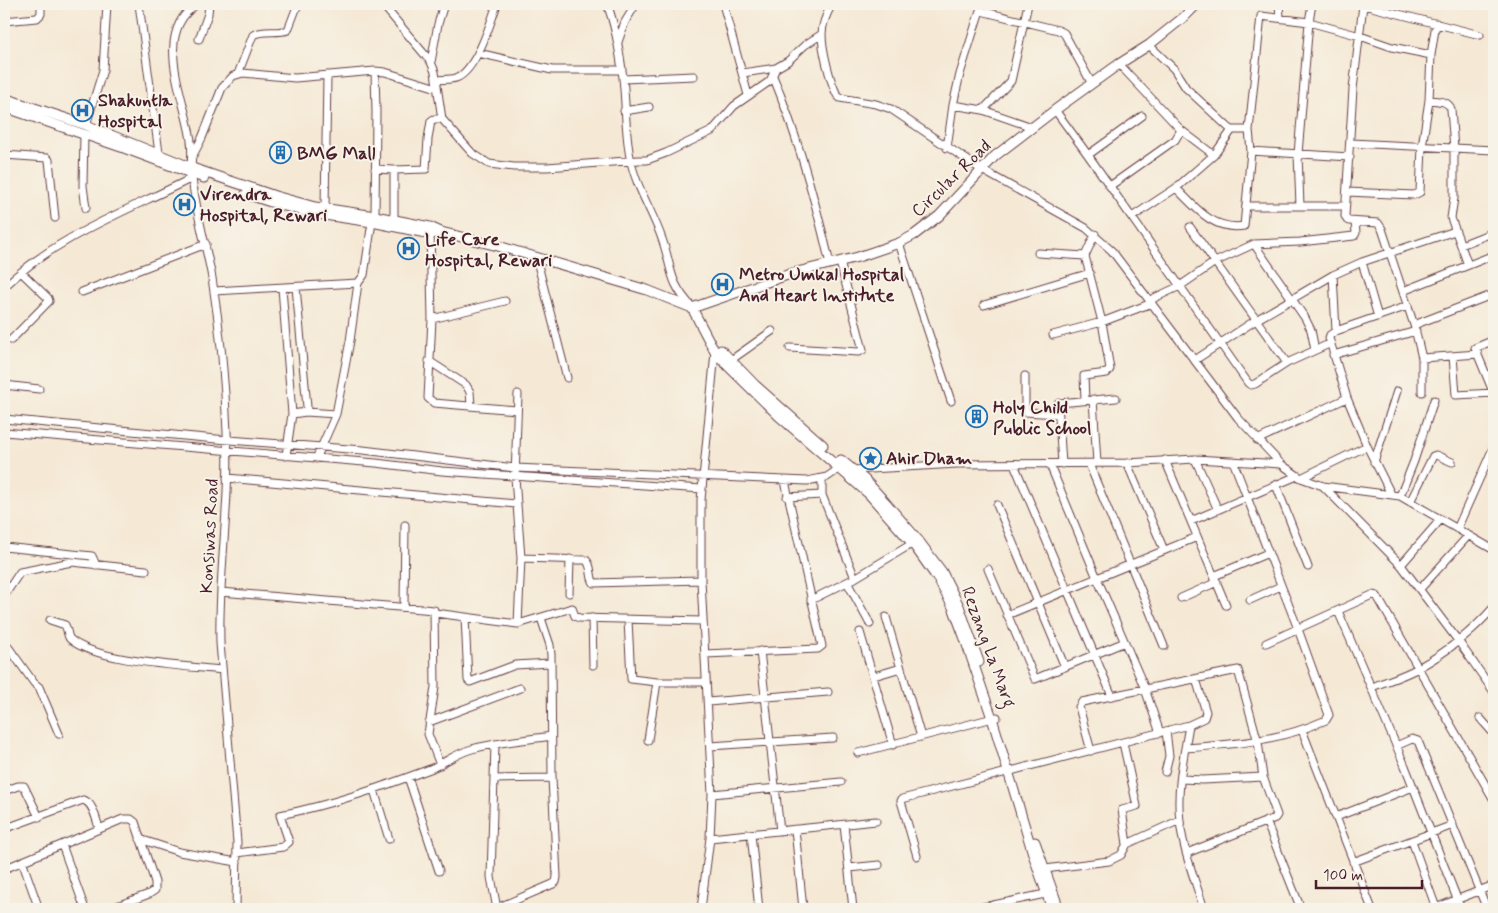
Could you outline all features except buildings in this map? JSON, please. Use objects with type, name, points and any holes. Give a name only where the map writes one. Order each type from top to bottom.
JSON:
[{"type":"main road","name":"Circular Road","points":[[692,308],[794,273],[858,257],[899,243],[914,235],[939,216],[995,156],[1054,110],[1149,45],[1197,4]]},
{"type":"main road","points":[[4,98],[86,125],[159,153],[191,173],[301,204],[441,232],[498,246],[647,290],[692,308]]},
{"type":"main road","points":[[4,106],[277,204],[311,213],[394,219],[430,231]]},
{"type":"main road","name":"Rezang La Marg","points":[[692,308],[715,352],[749,388],[846,468],[865,480],[942,572],[970,634],[1010,771],[1049,893],[1059,909]]},
{"type":"main road","name":"Rezang La Marg","points":[[707,336],[802,431]]},
{"type":"main road","name":"Rezang La Marg","points":[[1010,771],[1044,869],[1052,909]]},
{"type":"street","points":[[4,21],[37,18],[41,14],[41,4]]},
{"type":"street","points":[[86,125],[104,65],[107,4]]},
{"type":"street","points":[[139,4],[159,153]]},
{"type":"street","points":[[192,157],[190,134],[178,89],[174,60],[178,24],[186,12],[197,4]]},
{"type":"street","points":[[199,39],[208,14],[209,4]]},
{"type":"street","points":[[238,74],[253,35],[258,32],[281,32],[288,30],[298,4]]},
{"type":"street","points":[[382,4],[430,62],[442,119],[472,153],[489,164],[498,166],[547,167],[647,160],[712,131],[724,115],[748,95],[766,84],[773,76],[776,68]]},
{"type":"street","points":[[430,62],[444,4]]},
{"type":"street","points":[[192,157],[202,138],[222,88],[229,79],[238,74],[295,78],[375,70],[436,84],[458,76],[471,63],[478,53],[497,4]]},
{"type":"street","points":[[607,4],[613,19],[618,43],[623,79],[626,133],[631,161],[662,237],[673,282],[692,308]]},
{"type":"street","points":[[618,43],[625,22],[636,4]]},
{"type":"street","points":[[723,4],[748,95]]},
{"type":"street","points":[[832,4],[825,17],[822,34],[826,57],[837,95],[840,98],[876,104],[891,109],[982,170],[1095,234],[1112,251],[1151,301],[1238,418],[1281,464],[1299,477],[1323,486],[1400,496],[1494,550]]},
{"type":"street","points":[[983,110],[1011,81],[1028,4]]},
{"type":"street","points":[[1279,4],[1280,17]]},
{"type":"street","points":[[1300,206],[1298,154],[1312,4]]},
{"type":"street","points":[[1422,392],[1422,358],[1415,328],[1382,229],[1378,223],[1347,220],[1344,206],[1350,157],[1353,89],[1360,36],[1361,5],[1480,35]]},
{"type":"street","points":[[947,148],[953,105],[960,74],[982,7],[1024,22],[1064,33],[1092,84]]},
{"type":"street","points":[[1176,188],[1208,219],[1222,225],[1244,226],[1252,151],[1249,130],[1261,16],[1309,22],[1392,47],[1431,55]]},
{"type":"street","points":[[1347,192],[1418,194],[1421,188],[1422,147],[1429,100],[1431,55],[1436,23]]},
{"type":"street","points":[[743,73],[776,68],[788,61],[805,45],[822,34]]},
{"type":"street","points":[[1149,45],[1174,69],[1186,88],[1232,130],[1249,130]]},
{"type":"street","points":[[478,53],[552,70],[621,70]]},
{"type":"street","points":[[1119,64],[1181,130],[1214,154]]},
{"type":"street","points":[[316,459],[336,414],[358,283],[364,275],[374,219],[376,169],[375,70]]},
{"type":"street","points":[[326,209],[327,75]]},
{"type":"street","points":[[623,79],[694,76]]},
{"type":"street","points":[[773,76],[789,115],[805,164],[818,209],[830,264]]},
{"type":"street","points":[[1429,100],[1446,102],[1450,105],[1454,148],[1454,198],[1451,218],[1468,265]]},
{"type":"street","points":[[953,105],[983,110],[1032,127]]},
{"type":"street","points":[[624,110],[649,107]]},
{"type":"street","points":[[1054,110],[1088,155],[1248,383],[1251,385],[1287,363],[1330,344]]},
{"type":"street","points":[[1088,155],[1142,116]]},
{"type":"street","points":[[376,169],[426,169],[431,121],[442,119]]},
{"type":"street","points":[[1110,186],[1175,140],[1181,130]]},
{"type":"street","points":[[1132,217],[1176,188],[1214,154],[1232,130]]},
{"type":"street","points":[[84,134],[83,186],[86,208]]},
{"type":"street","points":[[1351,143],[1494,150]]},
{"type":"street","points":[[1252,151],[1350,157]]},
{"type":"street","points":[[4,155],[47,158],[49,160],[55,218]]},
{"type":"street","name":"Konsiwas Road","points":[[192,157],[191,173],[214,291],[228,439],[219,619],[237,853],[236,909]]},
{"type":"street","points":[[394,170],[394,219]]},
{"type":"street","points":[[4,286],[41,256],[191,173]]},
{"type":"street","points":[[1246,206],[1344,206]]},
{"type":"street","points":[[1053,335],[1102,322],[1151,301],[1180,286],[1215,262],[1254,244],[1300,242],[1354,236],[1356,233],[1355,222]]},
{"type":"street","points":[[1190,227],[1287,363]]},
{"type":"street","points":[[430,231],[432,319],[428,395],[430,401],[434,403],[517,410]]},
{"type":"street","points":[[1194,360],[1256,320],[1333,275],[1362,262],[1455,231]]},
{"type":"street","points":[[1461,245],[1494,232]]},
{"type":"street","points":[[1095,234],[1085,256],[1102,322],[1110,369],[1107,373],[1084,376],[1089,400],[1093,463],[1130,564],[1164,646]]},
{"type":"street","points":[[899,243],[951,401]]},
{"type":"street","points":[[82,292],[206,244]]},
{"type":"street","points":[[1254,244],[1308,324],[1315,350]]},
{"type":"street","points":[[1038,253],[1085,256]]},
{"type":"street","points":[[1403,291],[1494,255]]},
{"type":"street","points":[[536,257],[566,378]]},
{"type":"street","points":[[790,348],[859,352],[863,350],[840,262]]},
{"type":"street","points":[[1362,262],[1378,317]]},
{"type":"street","points":[[11,340],[49,301],[21,272]]},
{"type":"street","points":[[984,306],[1090,272]]},
{"type":"street","points":[[1333,275],[1336,331]]},
{"type":"street","points":[[214,291],[358,283]]},
{"type":"street","points":[[296,287],[306,412]]},
{"type":"street","points":[[282,288],[292,414],[286,456]]},
{"type":"street","points":[[1333,355],[1415,328],[1494,294]]},
{"type":"street","points":[[432,319],[505,301]]},
{"type":"street","points":[[1391,494],[1374,462],[1347,398],[1330,344],[1330,334],[1408,306]]},
{"type":"street","points":[[730,360],[772,331]]},
{"type":"street","points":[[1453,356],[1456,395],[1494,394],[1476,350],[1477,346],[1494,340]]},
{"type":"street","points":[[701,909],[710,838],[712,794],[701,580],[702,489],[715,352]]},
{"type":"street","points":[[1422,358],[1478,354]]},
{"type":"street","points":[[429,361],[466,385],[470,392],[471,406]]},
{"type":"street","points":[[1025,376],[1025,412],[1058,414]]},
{"type":"street","points":[[4,385],[39,389]]},
{"type":"street","points":[[1374,462],[1397,390]]},
{"type":"street","points":[[518,394],[515,468],[521,558],[518,624]]},
{"type":"street","points":[[1062,464],[1058,403],[1116,398]]},
{"type":"street","points":[[1257,440],[1347,398]]},
{"type":"street","points":[[1400,496],[1414,461],[1434,400]]},
{"type":"street","points":[[292,414],[306,412],[336,414]]},
{"type":"street","points":[[702,489],[515,477],[166,444],[4,432],[5,419],[322,446],[515,468],[785,481],[822,479],[846,468],[958,464],[1050,465],[1195,459],[1281,464]]},
{"type":"street","points":[[1191,521],[1299,477],[1367,446]]},
{"type":"street","points":[[1457,529],[1494,446]]},
{"type":"street","points":[[1410,502],[1433,456],[1436,455],[1452,462]]},
{"type":"street","points":[[1195,459],[1218,510]]},
{"type":"street","points":[[1165,460],[1226,605]]},
{"type":"street","points":[[1186,748],[1258,742],[1302,730],[1326,720],[1329,714],[1233,461]]},
{"type":"street","points":[[1127,463],[1164,550]]},
{"type":"street","points":[[1014,464],[1112,696]]},
{"type":"street","points":[[1050,465],[1163,732],[1169,756],[1165,772]]},
{"type":"street","points":[[227,478],[516,504]]},
{"type":"street","points":[[822,479],[822,495],[851,580],[870,624]]},
{"type":"street","points":[[705,654],[820,648],[822,643],[787,497],[785,481]]},
{"type":"street","points":[[1276,485],[1308,567]]},
{"type":"street","points":[[1323,486],[1401,565],[1494,692]]},
{"type":"street","points":[[787,497],[822,495]]},
{"type":"street","points":[[997,505],[1064,667]]},
{"type":"street","points":[[1401,565],[1440,519]]},
{"type":"street","points":[[404,606],[405,525]]},
{"type":"street","points":[[1420,589],[1468,536]]},
{"type":"street","points":[[1007,615],[1198,537]]},
{"type":"street","points":[[811,600],[851,580],[915,542]]},
{"type":"street","points":[[4,547],[92,556],[96,565]]},
{"type":"street","points":[[1181,598],[1268,553]]},
{"type":"street","points":[[521,558],[586,560],[588,561],[592,582],[594,583],[701,580]]},
{"type":"street","points":[[569,593],[570,559]]},
{"type":"street","points":[[4,596],[20,572],[72,562],[146,570]]},
{"type":"street","points":[[988,569],[1035,678],[1125,642]]},
{"type":"street","points":[[1250,600],[1281,586]]},
{"type":"street","points":[[221,592],[432,608],[435,613],[435,687],[429,722],[429,738],[440,765]]},
{"type":"street","points":[[1266,643],[1372,595],[1377,596],[1493,795]]},
{"type":"street","points":[[1372,687],[1418,668],[1459,642],[1494,607]]},
{"type":"street","points":[[435,613],[518,624],[572,608],[577,618],[703,621]]},
{"type":"street","points":[[1338,611],[1372,687],[1461,909]]},
{"type":"street","points":[[886,616],[921,737]]},
{"type":"street","points":[[465,617],[468,680],[470,682],[515,666],[550,663]]},
{"type":"street","points":[[495,744],[491,877],[497,909],[556,882],[557,877],[552,778],[550,645],[541,618]]},
{"type":"street","points":[[592,618],[593,665]]},
{"type":"street","points":[[50,620],[65,625],[71,640],[98,654],[222,670]]},
{"type":"street","points":[[628,620],[630,678],[657,682],[706,682]]},
{"type":"street","points":[[860,632],[893,744]]},
{"type":"street","points":[[4,641],[34,683],[39,687],[59,734]]},
{"type":"street","points":[[760,651],[780,831]]},
{"type":"street","points":[[874,676],[901,668]]},
{"type":"street","points":[[1091,751],[1079,707],[1082,702],[1238,670],[1258,742],[1262,777],[1277,816],[1187,852]]},
{"type":"street","points":[[917,856],[902,799],[1189,725],[1204,718],[1206,712],[1196,678]]},
{"type":"street","points":[[648,740],[657,682]]},
{"type":"street","points":[[429,722],[520,688]]},
{"type":"street","points":[[708,702],[828,692]]},
{"type":"street","points":[[858,753],[995,718]]},
{"type":"street","points":[[1480,718],[1494,734]]},
{"type":"street","points":[[1189,725],[1181,779],[1180,820],[1187,852],[1204,909]]},
{"type":"street","points":[[1302,730],[1372,909]]},
{"type":"street","points":[[237,853],[283,847],[288,842],[280,815],[330,804],[374,790],[440,765],[470,750],[495,744],[551,736]]},
{"type":"street","points":[[710,746],[833,738]]},
{"type":"street","points":[[1396,746],[1412,739],[1418,741],[1487,909]]},
{"type":"street","points":[[1044,869],[1109,861],[1121,855],[1127,844],[1122,810],[1137,806],[1122,742]]},
{"type":"street","points":[[408,777],[439,872]]},
{"type":"street","points":[[1181,779],[1203,780],[1262,777]]},
{"type":"street","points":[[494,779],[552,778]]},
{"type":"street","points":[[712,794],[840,782]]},
{"type":"street","points":[[4,791],[24,786],[39,816]]},
{"type":"street","points":[[1336,817],[1413,787]]},
{"type":"street","points":[[374,790],[389,839]]},
{"type":"street","points":[[4,829],[79,800],[87,800],[90,804],[99,828]]},
{"type":"street","points":[[4,869],[99,828],[123,819],[131,819],[134,822],[155,882],[155,890],[109,909]]},
{"type":"street","points":[[1127,844],[1180,820]]},
{"type":"street","points":[[710,838],[876,821]]},
{"type":"street","points":[[1266,821],[1301,909]]},
{"type":"street","points":[[844,825],[853,909]]},
{"type":"street","points":[[1354,862],[1453,825]]},
{"type":"street","points":[[795,829],[804,909]]},
{"type":"street","points":[[751,834],[759,909]]},
{"type":"street","points":[[140,839],[179,852],[237,862]]},
{"type":"street","points":[[1412,841],[1436,905],[1441,906],[1494,885]]},
{"type":"street","points":[[62,845],[85,909]]},
{"type":"street","points":[[22,861],[39,909]]},
{"type":"street","points":[[849,868],[879,865]]},
{"type":"street","points":[[974,909],[1049,893]]},
{"type":"place","name":"Shakuntla Hospital","points":[[82,110]]},
{"type":"place","name":"BMG Mall","points":[[281,153]]},
{"type":"place","name":"Virendra Hospital, Rewari","points":[[184,204]]},
{"type":"place","name":"Life Care Hospital, Rewari","points":[[409,249]]},
{"type":"place","name":"Metro Umkal Hospital And Heart Institute","points":[[723,284]]},
{"type":"place","name":"Holy Child Public School","points":[[977,417]]},
{"type":"place","name":"Ahir Dham","points":[[870,458]]}]
